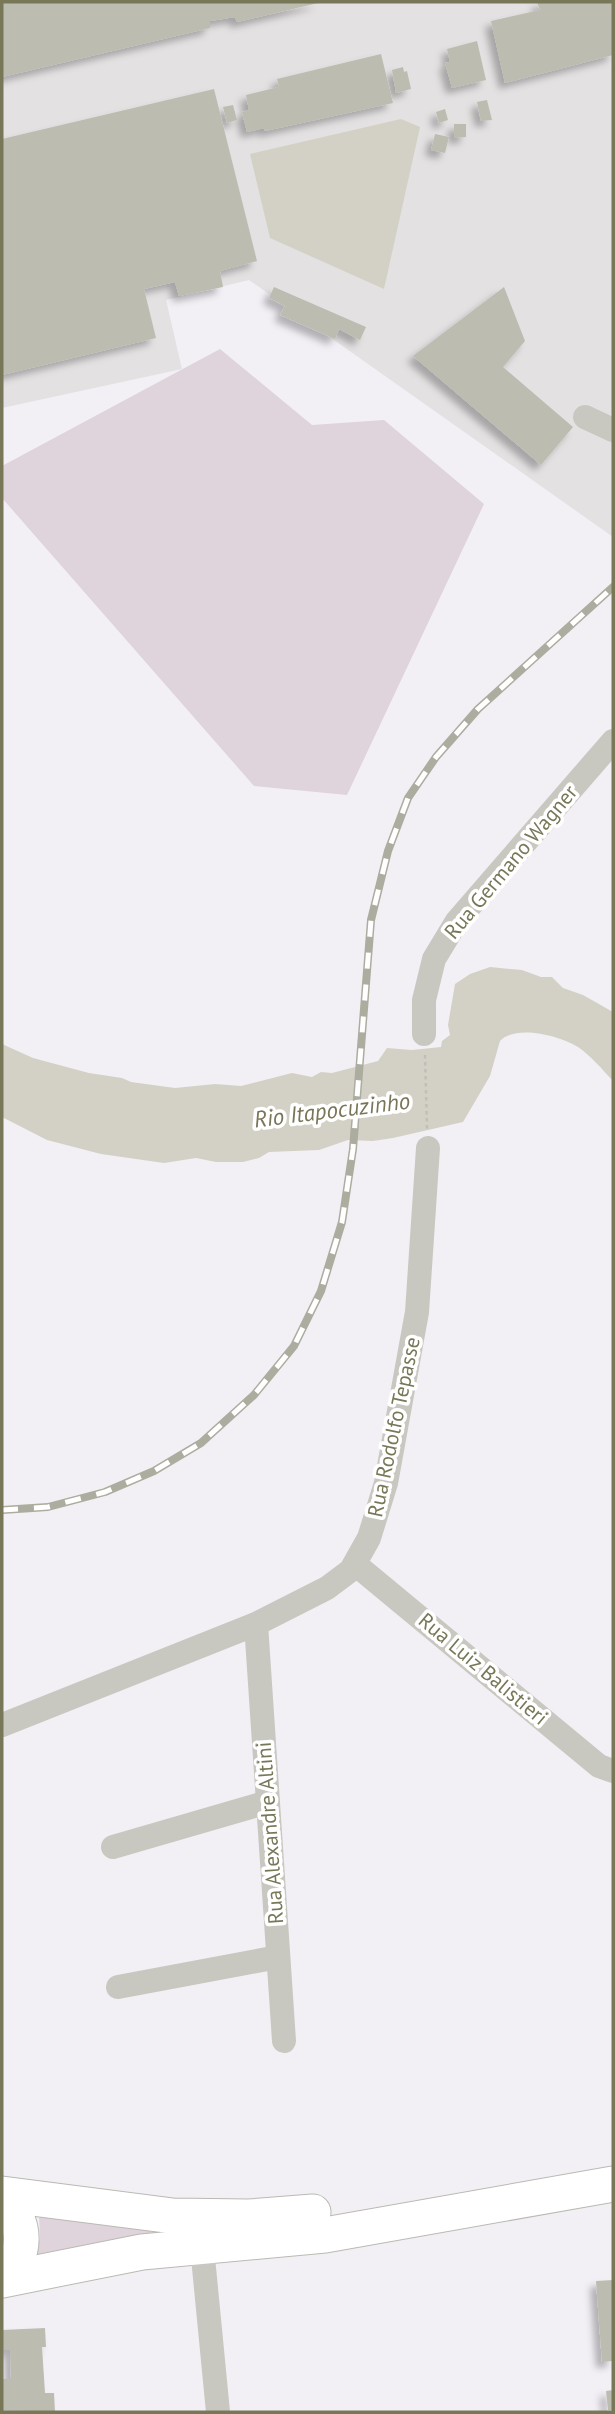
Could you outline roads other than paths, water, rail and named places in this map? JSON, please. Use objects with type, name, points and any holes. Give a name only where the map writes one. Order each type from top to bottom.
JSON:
[{"type":"highway","points":[[2,2196],[173,2216],[289,2215],[359,2206],[613,2160]]},
{"type":"highway","points":[[2,2279],[115,2256],[325,2235],[613,2184]]},
{"type":"highway","points":[[2,2196],[16,2214],[21,2226],[22,2241],[15,2263],[2,2279]]},
{"type":"street","points":[[584,417],[613,430]]},
{"type":"street","name":"Rua Germano Wagner","points":[[424,1034],[424,1000],[433,959],[457,921],[613,741]]},
{"type":"street","name":"Rua Rodolfo Tepasse","points":[[2,1724],[256,1624],[327,1588],[351,1570],[369,1538],[386,1483],[417,1312],[428,1147]]},
{"type":"street","name":"Rua Luiz Balistieri","points":[[355,1564],[599,1766],[613,1771]]},
{"type":"street","name":"Rua Alexandre Altini","points":[[256,1624],[284,2041]]},
{"type":"street","points":[[113,1847],[268,1802]]},
{"type":"street","points":[[118,1987],[278,1957]]},
{"type":"street","points":[[202,2247],[218,2412]]},
{"type":"water","points":[[401,119],[420,127],[384,289],[270,238],[250,154]]},
{"type":"water","name":"Rio Itapocuzinho","points":[[490,967],[522,970],[541,977],[552,977],[563,988],[583,995],[613,1012],[613,1081],[587,1054],[570,1043],[550,1036],[516,1033],[500,1041],[490,1076],[463,1122],[393,1138],[373,1141],[348,1140],[319,1150],[269,1152],[243,1162],[216,1162],[196,1158],[164,1163],[101,1154],[47,1140],[2,1117],[2,1044],[33,1058],[89,1073],[175,1088],[215,1084],[241,1086],[292,1073],[312,1077],[321,1072],[332,1073],[378,1061],[387,1048],[412,1050],[441,1047],[442,1041],[450,1035],[448,1025],[455,984],[470,974]]},
{"type":"railway","points":[[2,1510],[48,1507],[105,1492],[154,1471],[201,1443],[254,1395],[294,1346],[321,1291],[342,1222],[353,1149],[371,920],[388,851],[408,798],[436,757],[478,709],[613,587]]}]
